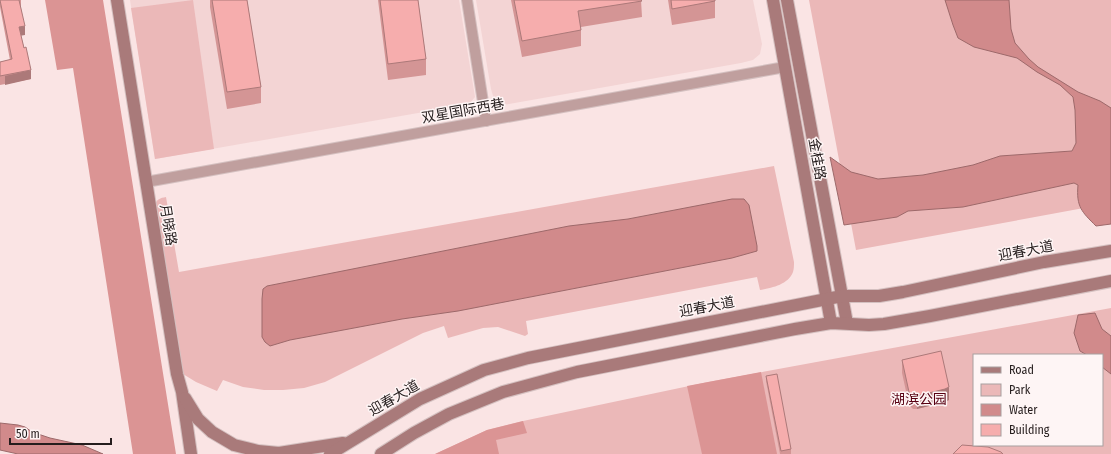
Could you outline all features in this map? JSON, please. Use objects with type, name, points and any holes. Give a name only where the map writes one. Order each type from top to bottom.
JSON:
[{"type":"main road","name":"月晓路","points":[[117,0],[191,454]]},
{"type":"main road","name":"金桂路","points":[[773,0],[831,323]]},
{"type":"main road","name":"金桂路","points":[[787,0],[847,323]]},
{"type":"main road","name":"迎春大道","points":[[330,454],[420,399],[484,370],[528,358],[842,296],[879,296],[897,293],[1044,262],[1111,251]]},
{"type":"main road","points":[[381,454],[414,433],[449,414],[502,392],[578,372],[831,323],[869,325],[884,324],[1111,281]]},
{"type":"main road","points":[[182,392],[198,419],[212,432],[234,445],[258,451],[279,453],[348,443]]},
{"type":"street","points":[[466,0],[486,121]]},
{"type":"street","name":"双星国际西巷","points":[[146,182],[785,67]]},
{"type":"shaded area","points":[[45,0],[103,0],[176,454],[133,454],[73,68],[57,70]]},
{"type":"shaded area","points":[[130,0],[459,0],[475,97],[470,103],[458,106],[155,159]]},
{"type":"shaded area","points":[[476,0],[753,0],[762,44],[760,54],[753,60],[741,63],[502,105],[494,99],[491,89]]},
{"type":"shaded area","points":[[761,372],[777,454],[702,454],[687,386]]},
{"type":"shaded area","points":[[523,421],[527,433],[496,440],[499,454],[435,454],[487,430]]},
{"type":"green space","points":[[193,0],[214,149],[155,159],[131,8]]},
{"type":"green space","points":[[809,0],[1111,0],[1111,203],[856,250]]},
{"type":"green space","points":[[774,166],[794,262],[791,276],[783,283],[774,287],[760,290],[757,277],[526,321],[528,334],[525,336],[498,327],[483,328],[448,338],[444,326],[423,333],[325,382],[304,388],[264,390],[243,387],[223,380],[217,391],[196,382],[183,374],[155,205],[160,198],[166,197],[179,272]]},
{"type":"green space","name":"湖滨公园","points":[[1111,308],[1111,454],[435,454],[487,430],[708,382]]},
{"type":"water","points":[[945,0],[1009,0],[1011,29],[1015,43],[1029,59],[1038,67],[1078,92],[1100,101],[1111,108],[1111,224],[1096,226],[1087,217],[1079,204],[1078,185],[1074,183],[963,207],[908,211],[897,217],[844,225],[830,157],[851,172],[878,179],[923,175],[973,165],[1000,156],[1072,151],[1076,143],[1073,97],[1060,85],[1037,72],[1017,58],[974,47],[958,38]]},
{"type":"water","points":[[732,199],[744,199],[749,205],[757,251],[732,258],[458,311],[402,319],[290,340],[270,346],[262,337],[262,299],[263,289],[267,286],[569,226],[628,219]]},
{"type":"water","points":[[1095,313],[1102,329],[1111,336],[1111,374],[1103,368],[1103,354],[1085,354],[1080,351],[1074,333],[1078,315]]},
{"type":"water","points":[[0,423],[25,427],[32,432],[50,438],[82,445],[103,454],[18,454],[0,450]]},
{"type":"building","points":[[0,0],[19,0],[25,26],[19,27],[24,48],[26,47],[31,70],[0,76],[0,62],[12,59]]},
{"type":"building","points":[[212,0],[247,0],[261,87],[227,92]]},
{"type":"building","points":[[380,0],[418,0],[426,59],[388,64]]},
{"type":"building","points":[[514,0],[642,1],[578,11],[581,30],[522,41]]},
{"type":"building","points":[[671,0],[715,0],[715,1],[672,9]]},
{"type":"building","points":[[941,351],[949,387],[913,396],[909,392],[902,360]]},
{"type":"building","points":[[777,374],[791,449],[781,451],[766,376]]},
{"type":"building","points":[[962,445],[988,447],[1003,454],[953,454]]}]
